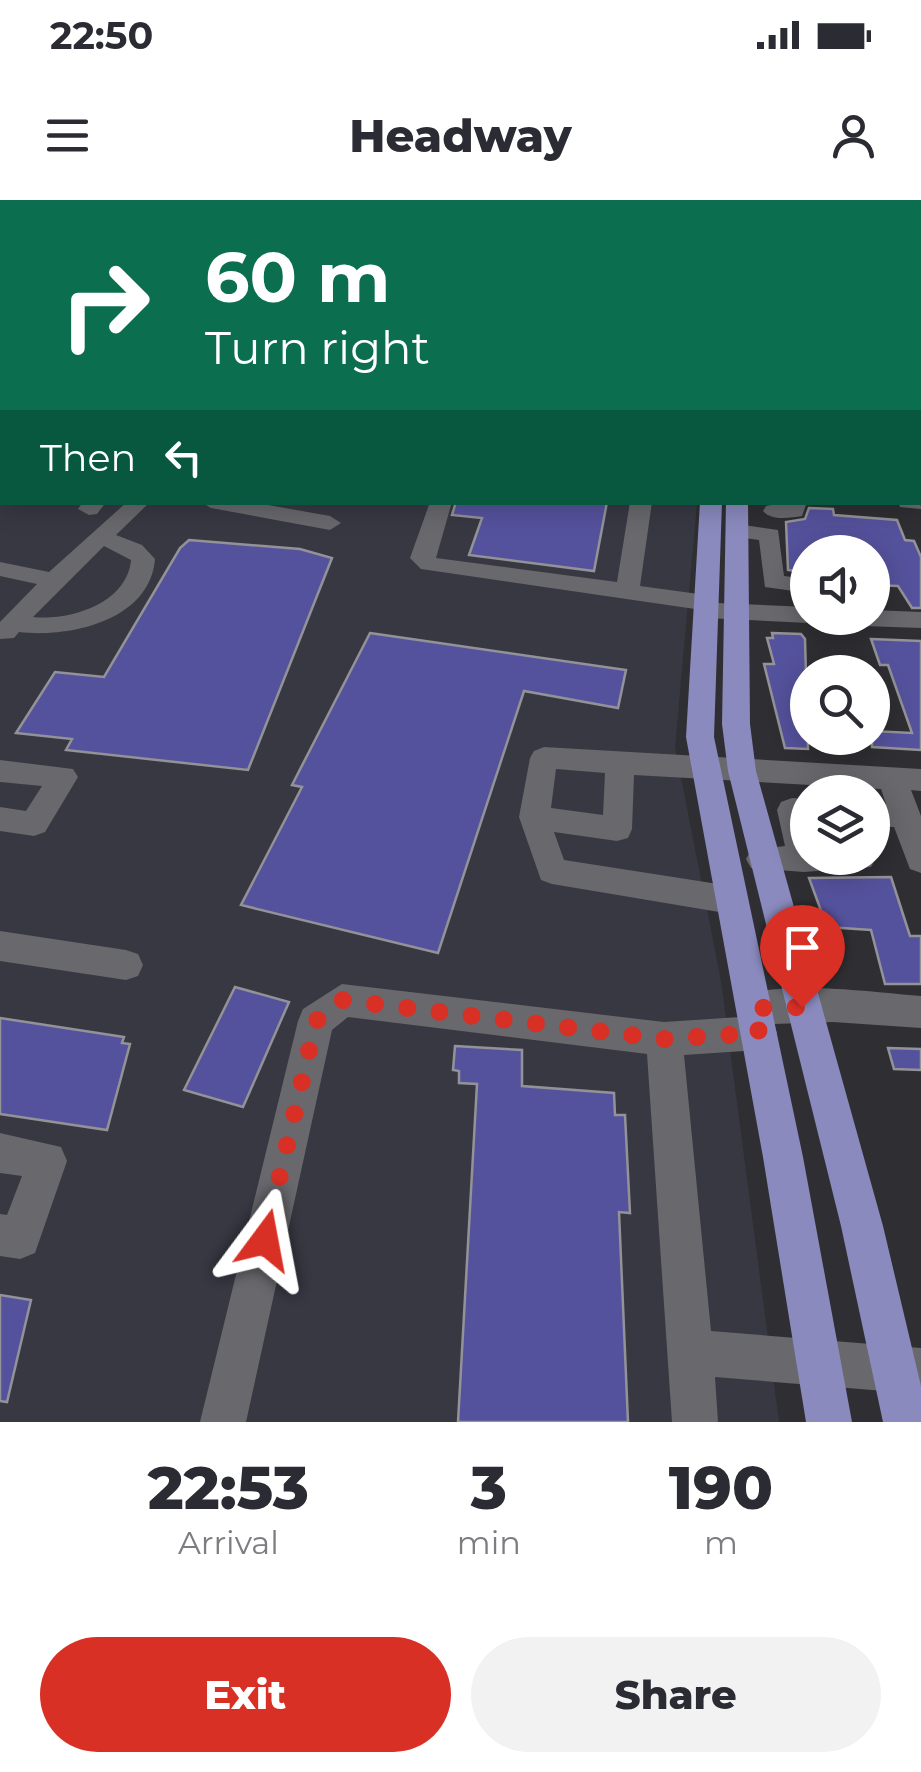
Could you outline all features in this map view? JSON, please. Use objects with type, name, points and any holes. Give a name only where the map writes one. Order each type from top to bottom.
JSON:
[{"type":"main road","points":[[712,505],[700,737],[757,1020],[829,1422]]},
{"type":"main road","points":[[737,505],[736,724],[742,772],[862,1226],[908,1370],[906,1422]]},
{"type":"street","points":[[10,619],[137,505]]},
{"type":"street","points":[[227,505],[330,523]]},
{"type":"street","points":[[440,505],[421,558],[428,564],[737,612],[790,614]]},
{"type":"street","points":[[627,592],[640,505]]},
{"type":"street","points":[[774,511],[794,512],[795,505]]},
{"type":"street","points":[[737,531],[770,535],[772,582],[790,584]]},
{"type":"street","points":[[10,619],[46,627],[82,621],[127,592],[142,573],[143,559],[134,550],[101,537]]},
{"type":"street","points":[[737,564],[772,568]]},
{"type":"street","points":[[0,568],[54,580]]},
{"type":"street","points":[[890,619],[921,620]]},
{"type":"street","points":[[731,900],[552,871],[534,817],[544,758],[704,768],[790,778]]},
{"type":"street","points":[[534,817],[616,829],[620,764]]},
{"type":"street","points":[[0,771],[64,777],[34,824],[0,819]]},
{"type":"street","points":[[907,779],[906,816],[921,860]]},
{"type":"street","points":[[890,815],[906,816]]},
{"type":"street","points":[[762,859],[790,859]]},
{"type":"street","points":[[0,946],[126,965]]},
{"type":"street","points":[[223,1422],[316,1021],[342,1000],[664,1039],[802,1007],[921,1012]]},
{"type":"street","points":[[664,1039],[695,1422]]},
{"type":"street","points":[[0,1152],[47,1161],[20,1238],[0,1235]]},
{"type":"street","points":[[691,1352],[908,1370]]},
{"type":"shaded area","points":[[0,505],[697,505],[675,747],[721,981],[779,1422],[0,1422]]},
{"type":"building","points":[[455,505],[606,505],[594,571],[469,555],[482,518],[452,515]]},
{"type":"building","points":[[809,508],[833,509],[834,515],[897,520],[905,540],[914,541],[921,557],[921,608],[912,608],[898,586],[890,586],[890,535],[790,535],[788,570],[786,522],[805,519]]},
{"type":"building","points":[[189,540],[300,549],[332,558],[248,770],[66,750],[72,739],[16,733],[55,672],[104,677],[180,548]]},
{"type":"building","points":[[370,633],[626,670],[618,708],[524,691],[438,953],[241,905],[302,787],[292,785]]},
{"type":"building","points":[[772,633],[802,635],[805,639],[805,655],[790,655],[790,748],[785,748],[764,664],[774,664],[767,638],[773,638]]},
{"type":"building","points":[[871,639],[921,641],[921,750],[890,748],[890,732],[912,733],[890,671],[890,655],[877,655]]},
{"type":"building","points":[[891,877],[910,936],[921,936],[921,984],[885,984],[871,930],[827,927],[809,878]]},
{"type":"building","points":[[235,987],[289,1002],[243,1107],[184,1090]]},
{"type":"building","points":[[0,1018],[124,1037],[122,1043],[130,1044],[107,1130],[0,1114]]},
{"type":"building","points":[[455,1046],[522,1050],[522,1086],[614,1093],[615,1115],[625,1115],[630,1213],[619,1212],[628,1422],[458,1422],[477,1084],[459,1083],[459,1071],[453,1070]]},
{"type":"building","points":[[888,1048],[921,1049],[921,1070],[894,1069]]},
{"type":"building","points":[[0,1295],[31,1300],[7,1402],[0,1401]]},
{"type":"route","points":[[265,1240],[316,1021],[342,1000],[664,1039],[759,1033],[754,1008],[802,1007]]}]
